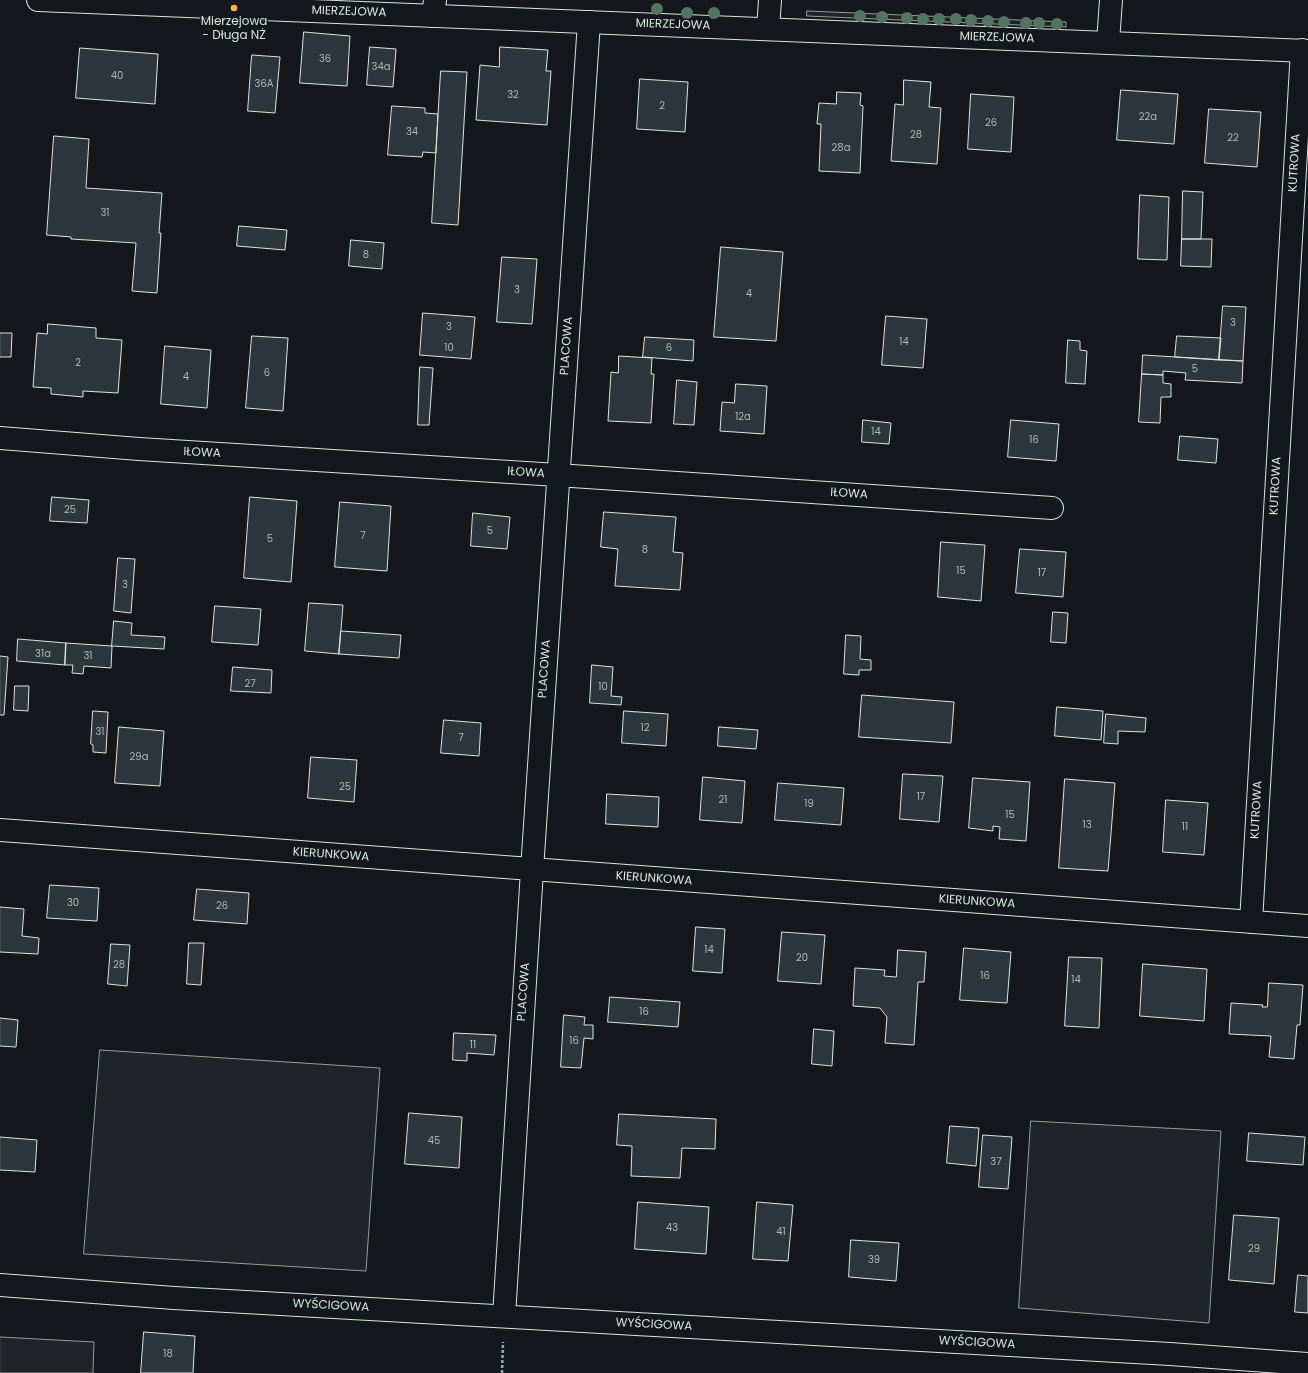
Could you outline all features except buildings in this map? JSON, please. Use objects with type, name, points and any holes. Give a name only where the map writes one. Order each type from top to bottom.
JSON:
[{"type":"street","name":"MIERZEJOWA","points":[[38,0],[434,8],[589,22],[1305,51]]},
{"type":"street","points":[[768,29],[770,0]]},
{"type":"street","points":[[1108,42],[1111,0]]},
{"type":"street","name":"PLACOWA","points":[[504,1316],[532,870],[589,22]]},
{"type":"street","name":"KUTROWA","points":[[1251,922],[1305,51]]},
{"type":"street","name":"IŁOWA","points":[[0,438],[138,449],[1052,508]]},
{"type":"street","name":"KIERUNKOWA","points":[[0,830],[1308,926]]},
{"type":"street","name":"WYŚCIGOWA","points":[[0,1286],[174,1298],[1170,1354],[1308,1364]]},
{"type":"path","points":[[502,1373],[504,1316]]},
{"type":"shaded area","points":[[807,11],[1066,22],[1066,27],[807,16]]},
{"type":"shaded area","points":[[100,1050],[380,1068],[366,1271],[84,1254]]},
{"type":"shaded area","points":[[1031,1121],[1221,1131],[1209,1323],[1019,1308]]},
{"type":"shaded area","points":[[0,1337],[94,1342],[93,1373],[0,1373]]},
{"type":"place","name":"Mierzejowa - Długa NŻ","points":[[234,8]]}]
